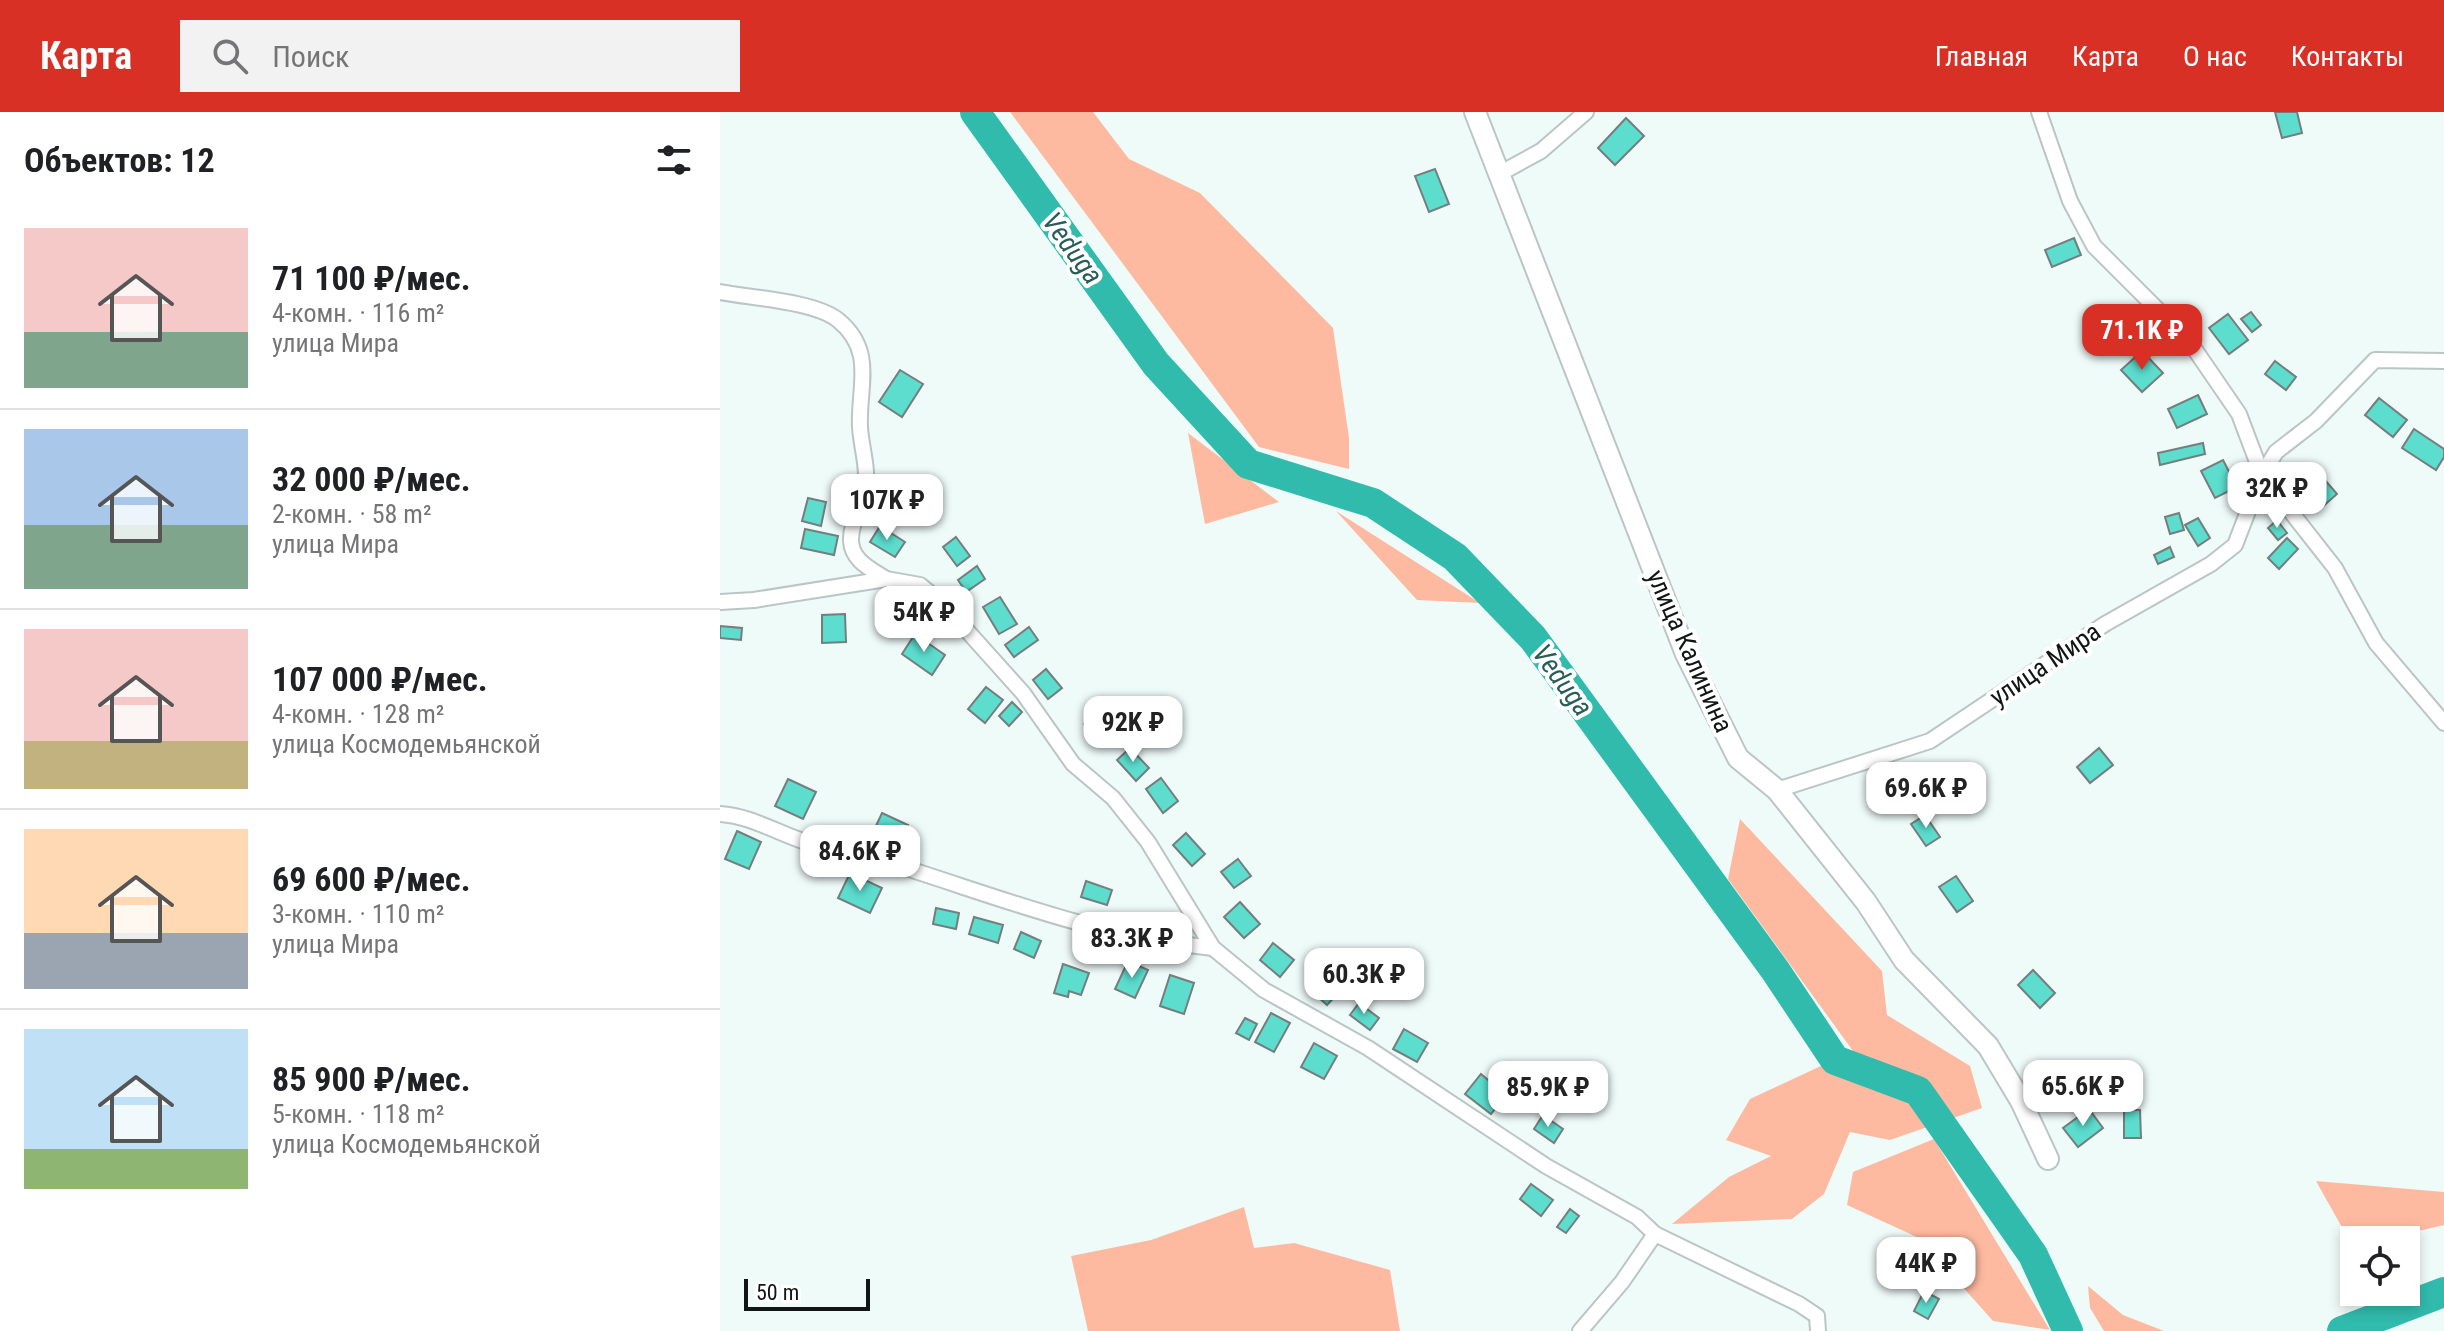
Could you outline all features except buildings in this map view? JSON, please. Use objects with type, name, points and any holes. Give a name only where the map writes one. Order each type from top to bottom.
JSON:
[{"type":"street","name":"улица Калинина","points":[[1475,112],[1686,654],[1738,758],[1777,790],[1866,902],[1904,960],[1988,1046],[2021,1101],[2048,1159]]},
{"type":"street","points":[[1499,174],[1541,151],[1586,112]]},
{"type":"street","points":[[2039,112],[2070,201],[2094,246],[2189,341],[2239,414],[2262,475],[2335,568],[2376,643],[2444,723]]},
{"type":"street","points":[[720,292],[809,307],[837,318],[854,337],[863,357],[865,378],[860,425],[866,485],[851,540],[859,562],[886,579]]},
{"type":"street","name":"улица Мира","points":[[1777,790],[1930,741],[2105,624],[2211,564],[2235,545],[2262,475],[2276,452],[2316,421],[2375,360],[2444,361]]},
{"type":"street","points":[[720,602],[754,600],[886,579],[920,585],[1023,693],[1073,764],[1113,798],[1148,842],[1213,948],[1264,990],[1368,1048],[1546,1166],[1637,1217],[1655,1234],[1799,1304],[1818,1324]]},
{"type":"street","points":[[720,814],[740,815],[808,843],[887,862],[1025,910],[1112,934],[1213,948]]},
{"type":"street","points":[[1580,1331],[1622,1282],[1655,1234]]},
{"type":"shaded area","points":[[1010,112],[1093,112],[1129,159],[1200,193],[1333,328],[1349,438],[1349,469],[1259,447]]},
{"type":"shaded area","points":[[1188,433],[1279,502],[1205,524]]},
{"type":"shaded area","points":[[1336,511],[1480,603],[1417,600]]},
{"type":"shaded area","points":[[1740,819],[1882,971],[1887,1015],[1970,1066],[1982,1108],[1890,1140],[1850,1132],[1824,1194],[1792,1219],[1672,1224],[1729,1177],[1771,1156],[1726,1140],[1750,1099],[1853,1051],[1728,879]]},
{"type":"shaded area","points":[[1934,1139],[2050,1330],[1993,1321],[1919,1238],[1847,1205],[1853,1172]]},
{"type":"shaded area","points":[[2316,1181],[2444,1192],[2444,1225],[2420,1231],[2420,1226],[2341,1226]]},
{"type":"shaded area","points":[[1244,1207],[1254,1248],[1294,1243],[1390,1270],[1400,1331],[1088,1331],[1071,1256],[1151,1240]]},
{"type":"shaded area","points":[[2088,1286],[2123,1315],[2164,1331],[2104,1331],[2090,1308]]},
{"type":"waterway","name":"Veduga","points":[[975,112],[1156,364],[1248,464],[1373,503],[1455,557],[1533,638],[1775,970],[1835,1060],[1918,1091],[2033,1255],[2068,1331]]},
{"type":"waterway","name":"Veduga","points":[[2342,1331],[2444,1292]]}]
